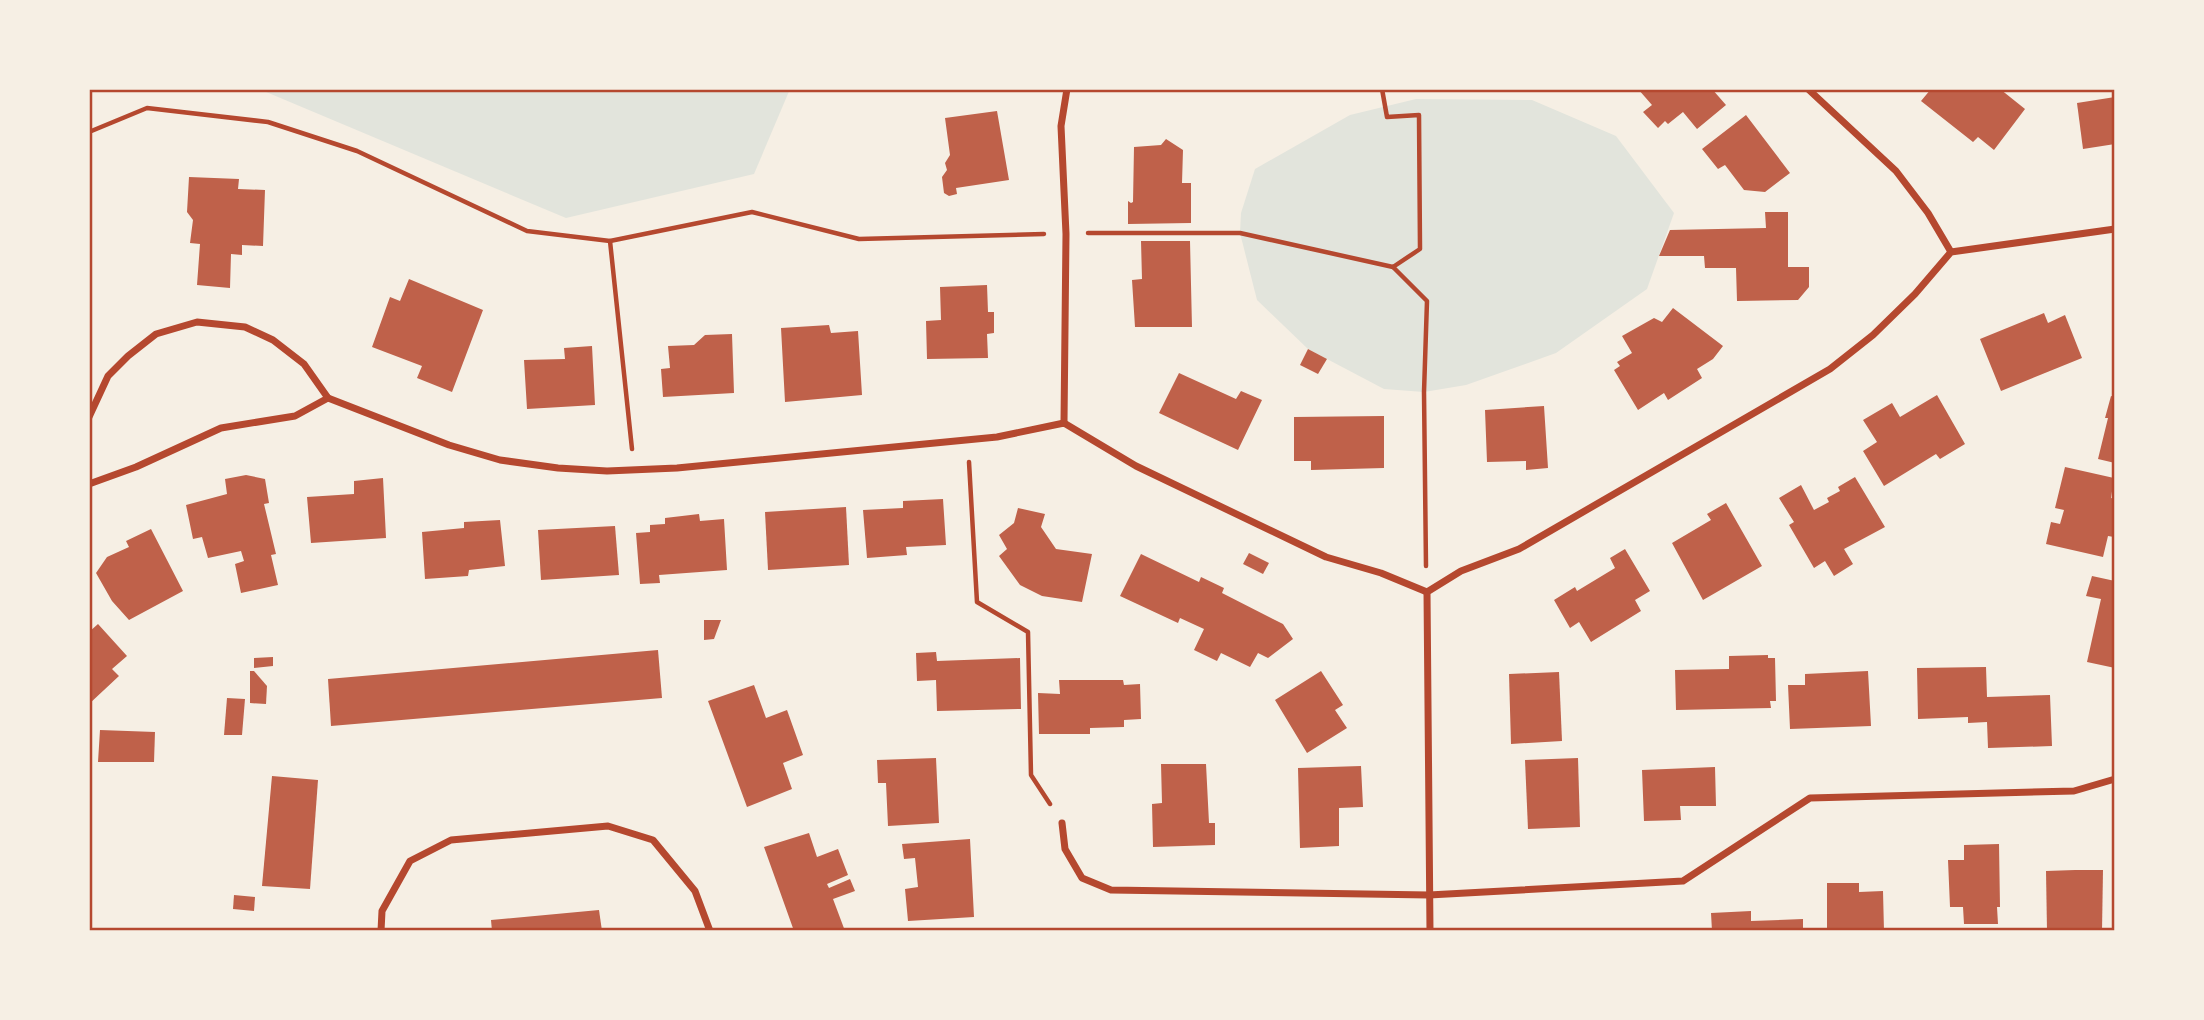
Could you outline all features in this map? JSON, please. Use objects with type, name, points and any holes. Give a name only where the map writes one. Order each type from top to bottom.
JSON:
[{"type":"street","points":[[1064,423],[1066,234],[1061,125],[1067,89]]},
{"type":"street","points":[[1808,89],[1896,171],[1928,213],[1951,252]]},
{"type":"street","points":[[1427,592],[1461,571],[1519,549],[1830,369],[1873,335],[1915,294],[1951,252],[2115,229]]},
{"type":"street","points":[[89,417],[107,376],[128,356],[156,334],[197,323],[244,327],[273,340],[304,364],[328,398],[449,445],[500,460],[558,468],[677,468],[997,437],[1064,423],[1136,466],[1326,558],[1381,573],[1427,592]]},
{"type":"street","points":[[89,484],[136,467],[221,428],[295,416],[328,398]]},
{"type":"street","points":[[1427,592],[1430,931]]},
{"type":"street","points":[[1062,823],[1065,849],[1082,878],[1111,890],[1429,895],[1683,881],[1810,798],[2074,791],[2115,779]]},
{"type":"street","points":[[381,931],[382,911],[410,861],[451,840],[608,826],[653,840],[695,891],[710,931]]},
{"type":"path","points":[[1382,89],[1387,117],[1419,115],[1420,249],[1393,267]]},
{"type":"path","points":[[89,132],[147,108],[268,122],[358,151],[527,230],[610,241],[752,212],[859,239],[1240,233],[1393,267],[1427,300],[1424,392],[1427,592]]},
{"type":"path","points":[[610,241],[634,470]]},
{"type":"path","points":[[968,440],[977,602],[1028,632],[1031,775],[1062,823]]},
{"type":"shaded area","points":[[259,89],[790,89],[754,174],[566,218]]},
{"type":"shaded area","points":[[1416,99],[1532,100],[1616,136],[1674,213],[1647,289],[1556,353],[1466,385],[1424,392],[1384,389],[1308,349],[1257,300],[1240,233],[1241,213],[1255,169],[1350,115]]},
{"type":"building","points":[[1638,89],[1712,89],[1726,105],[1697,129],[1683,112],[1668,124],[1665,121],[1658,128],[1643,112],[1652,105]]},
{"type":"building","points":[[1931,89],[2000,89],[2025,109],[1994,150],[1978,137],[1973,142],[1921,101]]},
{"type":"building","points":[[2115,97],[2115,144],[2083,149],[2077,103]]},
{"type":"building","points":[[997,111],[1009,180],[956,188],[957,194],[949,196],[944,193],[942,177],[947,170],[945,163],[950,155],[945,118]]},
{"type":"building","points":[[1746,115],[1790,173],[1765,192],[1744,190],[1725,165],[1718,169],[1702,149]]},
{"type":"building","points":[[1166,139],[1183,150],[1182,183],[1191,183],[1191,223],[1128,224],[1128,201],[1133,202],[1134,147],[1161,145]]},
{"type":"building","points":[[189,177],[239,179],[238,189],[265,190],[263,246],[242,245],[242,255],[231,254],[230,288],[197,285],[200,244],[190,243],[193,220],[187,212]]},
{"type":"building","points":[[1765,212],[1788,212],[1788,267],[1809,267],[1809,287],[1798,300],[1737,301],[1736,268],[1705,268],[1704,256],[1659,256],[1670,230],[1766,228]]},
{"type":"building","points":[[1141,241],[1190,241],[1192,327],[1135,327],[1132,280],[1142,279]]},
{"type":"building","points":[[409,279],[483,310],[452,392],[417,378],[422,366],[372,347],[390,297],[400,301]]},
{"type":"building","points":[[987,285],[988,312],[994,312],[994,333],[987,334],[988,358],[927,359],[926,321],[941,320],[940,287]]},
{"type":"building","points":[[1673,308],[1723,346],[1713,359],[1697,369],[1702,378],[1668,400],[1664,393],[1638,410],[1614,370],[1620,366],[1617,362],[1632,353],[1622,336],[1654,318],[1662,322]]},
{"type":"building","points":[[2044,313],[2048,323],[2065,315],[2082,358],[2001,391],[1980,339]]},
{"type":"building","points":[[829,325],[831,333],[858,331],[862,395],[785,402],[781,328]]},
{"type":"building","points":[[732,334],[734,393],[663,397],[661,369],[670,368],[668,346],[694,345],[705,335]]},
{"type":"building","points":[[592,346],[595,405],[527,409],[524,360],[565,359],[564,348]]},
{"type":"building","points":[[1308,349],[1327,359],[1318,374],[1300,365]]},
{"type":"building","points":[[1179,373],[1236,399],[1241,391],[1262,400],[1238,450],[1159,413]]},
{"type":"building","points":[[1937,395],[1965,444],[1940,459],[1936,454],[1884,486],[1863,451],[1877,442],[1863,420],[1892,403],[1900,417]]},
{"type":"building","points":[[2111,396],[2115,397],[2115,463],[2098,459]]},
{"type":"building","points":[[1544,406],[1548,468],[1526,470],[1526,461],[1487,462],[1485,410]]},
{"type":"building","points":[[1384,416],[1384,468],[1311,470],[1311,461],[1294,461],[1294,417]]},
{"type":"building","points":[[2065,467],[2114,478],[2111,498],[2115,499],[2115,534],[2114,537],[2108,536],[2103,557],[2046,544],[2051,522],[2060,524],[2064,510],[2055,508]]},
{"type":"building","points":[[246,475],[265,479],[269,503],[264,504],[276,554],[271,555],[278,585],[241,593],[235,564],[244,561],[241,551],[208,558],[202,537],[193,539],[186,505],[227,494],[225,479]]},
{"type":"building","points":[[1855,477],[1885,527],[1844,549],[1853,564],[1834,576],[1825,561],[1814,568],[1789,525],[1794,522],[1779,498],[1801,485],[1814,510],[1829,502],[1827,498],[1840,491],[1838,487]]},
{"type":"building","points":[[383,478],[386,538],[311,543],[307,497],[354,494],[354,481]]},
{"type":"building","points":[[943,499],[946,545],[906,547],[907,555],[867,558],[863,510],[903,508],[903,501]]},
{"type":"building","points":[[1726,503],[1762,566],[1703,600],[1672,543],[1711,520],[1707,514]]},
{"type":"building","points":[[846,507],[849,565],[768,570],[765,512]]},
{"type":"building","points":[[1018,508],[1045,514],[1041,527],[1056,549],[1092,554],[1082,602],[1042,596],[1020,585],[999,556],[1007,549],[999,535],[1014,523]]},
{"type":"building","points":[[699,514],[700,521],[724,519],[727,570],[659,575],[660,583],[640,584],[636,533],[650,532],[650,525],[665,524],[665,518]]},
{"type":"building","points":[[500,520],[505,566],[469,570],[468,576],[425,579],[422,532],[464,528],[464,522]]},
{"type":"building","points":[[615,526],[619,575],[541,580],[538,530]]},
{"type":"building","points":[[151,529],[183,591],[129,620],[112,601],[96,573],[107,557],[129,547],[126,541]]},
{"type":"building","points":[[1625,549],[1650,591],[1635,600],[1641,611],[1591,642],[1579,622],[1570,628],[1554,600],[1575,587],[1577,591],[1615,568],[1610,558]]},
{"type":"building","points":[[1249,553],[1269,563],[1263,574],[1243,564]]},
{"type":"building","points":[[1141,554],[1199,582],[1201,577],[1224,588],[1222,593],[1283,624],[1293,639],[1268,658],[1258,653],[1250,667],[1221,653],[1217,661],[1194,650],[1204,629],[1180,618],[1178,623],[1120,596]]},
{"type":"building","points":[[2092,576],[2115,581],[2115,668],[2087,662],[2101,599],[2086,596]]},
{"type":"building","points":[[704,620],[721,620],[714,639],[704,640]]},
{"type":"building","points":[[98,624],[127,656],[112,669],[119,676],[89,704],[89,632]]},
{"type":"building","points":[[658,650],[662,698],[331,726],[328,679]]},
{"type":"building","points":[[936,652],[937,661],[1020,658],[1021,709],[937,711],[936,680],[917,681],[916,653]]},
{"type":"building","points":[[1768,655],[1768,658],[1775,658],[1776,701],[1770,701],[1771,708],[1676,710],[1675,670],[1729,669],[1729,656]]},
{"type":"building","points":[[273,657],[273,666],[254,668],[254,658]]},
{"type":"building","points":[[1986,667],[1987,697],[2050,695],[2052,746],[1988,748],[1987,722],[1968,723],[1968,717],[1918,719],[1917,668]]},
{"type":"building","points":[[250,671],[254,671],[267,686],[266,704],[250,703]]},
{"type":"building","points":[[1321,671],[1343,705],[1335,710],[1347,728],[1307,753],[1275,700]]},
{"type":"building","points":[[1868,671],[1871,726],[1790,729],[1788,685],[1805,685],[1805,674]]},
{"type":"building","points":[[1559,672],[1562,741],[1511,744],[1509,674]]},
{"type":"building","points":[[1059,680],[1123,680],[1124,685],[1140,684],[1141,719],[1124,720],[1124,727],[1090,728],[1090,734],[1039,734],[1038,693],[1060,694]]},
{"type":"building","points":[[754,685],[766,718],[787,710],[803,755],[783,763],[792,789],[747,807],[708,701]]},
{"type":"building","points":[[227,698],[245,699],[242,735],[224,735]]},
{"type":"building","points":[[100,730],[155,732],[154,762],[98,762]]},
{"type":"building","points":[[936,758],[939,823],[888,826],[886,783],[878,783],[877,760]]},
{"type":"building","points":[[1578,758],[1580,827],[1528,829],[1525,760]]},
{"type":"building","points":[[1161,764],[1206,764],[1209,823],[1215,823],[1215,845],[1153,847],[1152,804],[1162,803]]},
{"type":"building","points":[[1361,766],[1363,807],[1339,808],[1339,846],[1300,848],[1298,768]]},
{"type":"building","points":[[1715,767],[1716,806],[1680,806],[1681,820],[1644,821],[1642,770]]},
{"type":"building","points":[[272,776],[318,780],[310,889],[262,886]]},
{"type":"building","points":[[809,833],[817,857],[838,849],[848,875],[827,884],[829,888],[850,879],[855,891],[833,899],[845,931],[794,931],[764,847]]},
{"type":"building","points":[[970,839],[974,917],[908,921],[905,889],[918,887],[915,858],[904,859],[902,844]]},
{"type":"building","points":[[1999,844],[1998,924],[1964,924],[1963,907],[1950,907],[1948,860],[1964,860],[1964,845]]},
{"type":"building","points":[[2103,870],[2102,931],[2047,931],[2046,871]]},
{"type":"building","points":[[1827,883],[1859,883],[1859,892],[1883,891],[1884,931],[1827,931]]},
{"type":"building","points":[[234,895],[255,897],[254,911],[233,909]]},
{"type":"building","points":[[599,910],[602,931],[492,931],[491,920]]},
{"type":"building","points":[[1751,911],[1751,921],[1803,919],[1803,931],[1712,931],[1711,913]]}]
